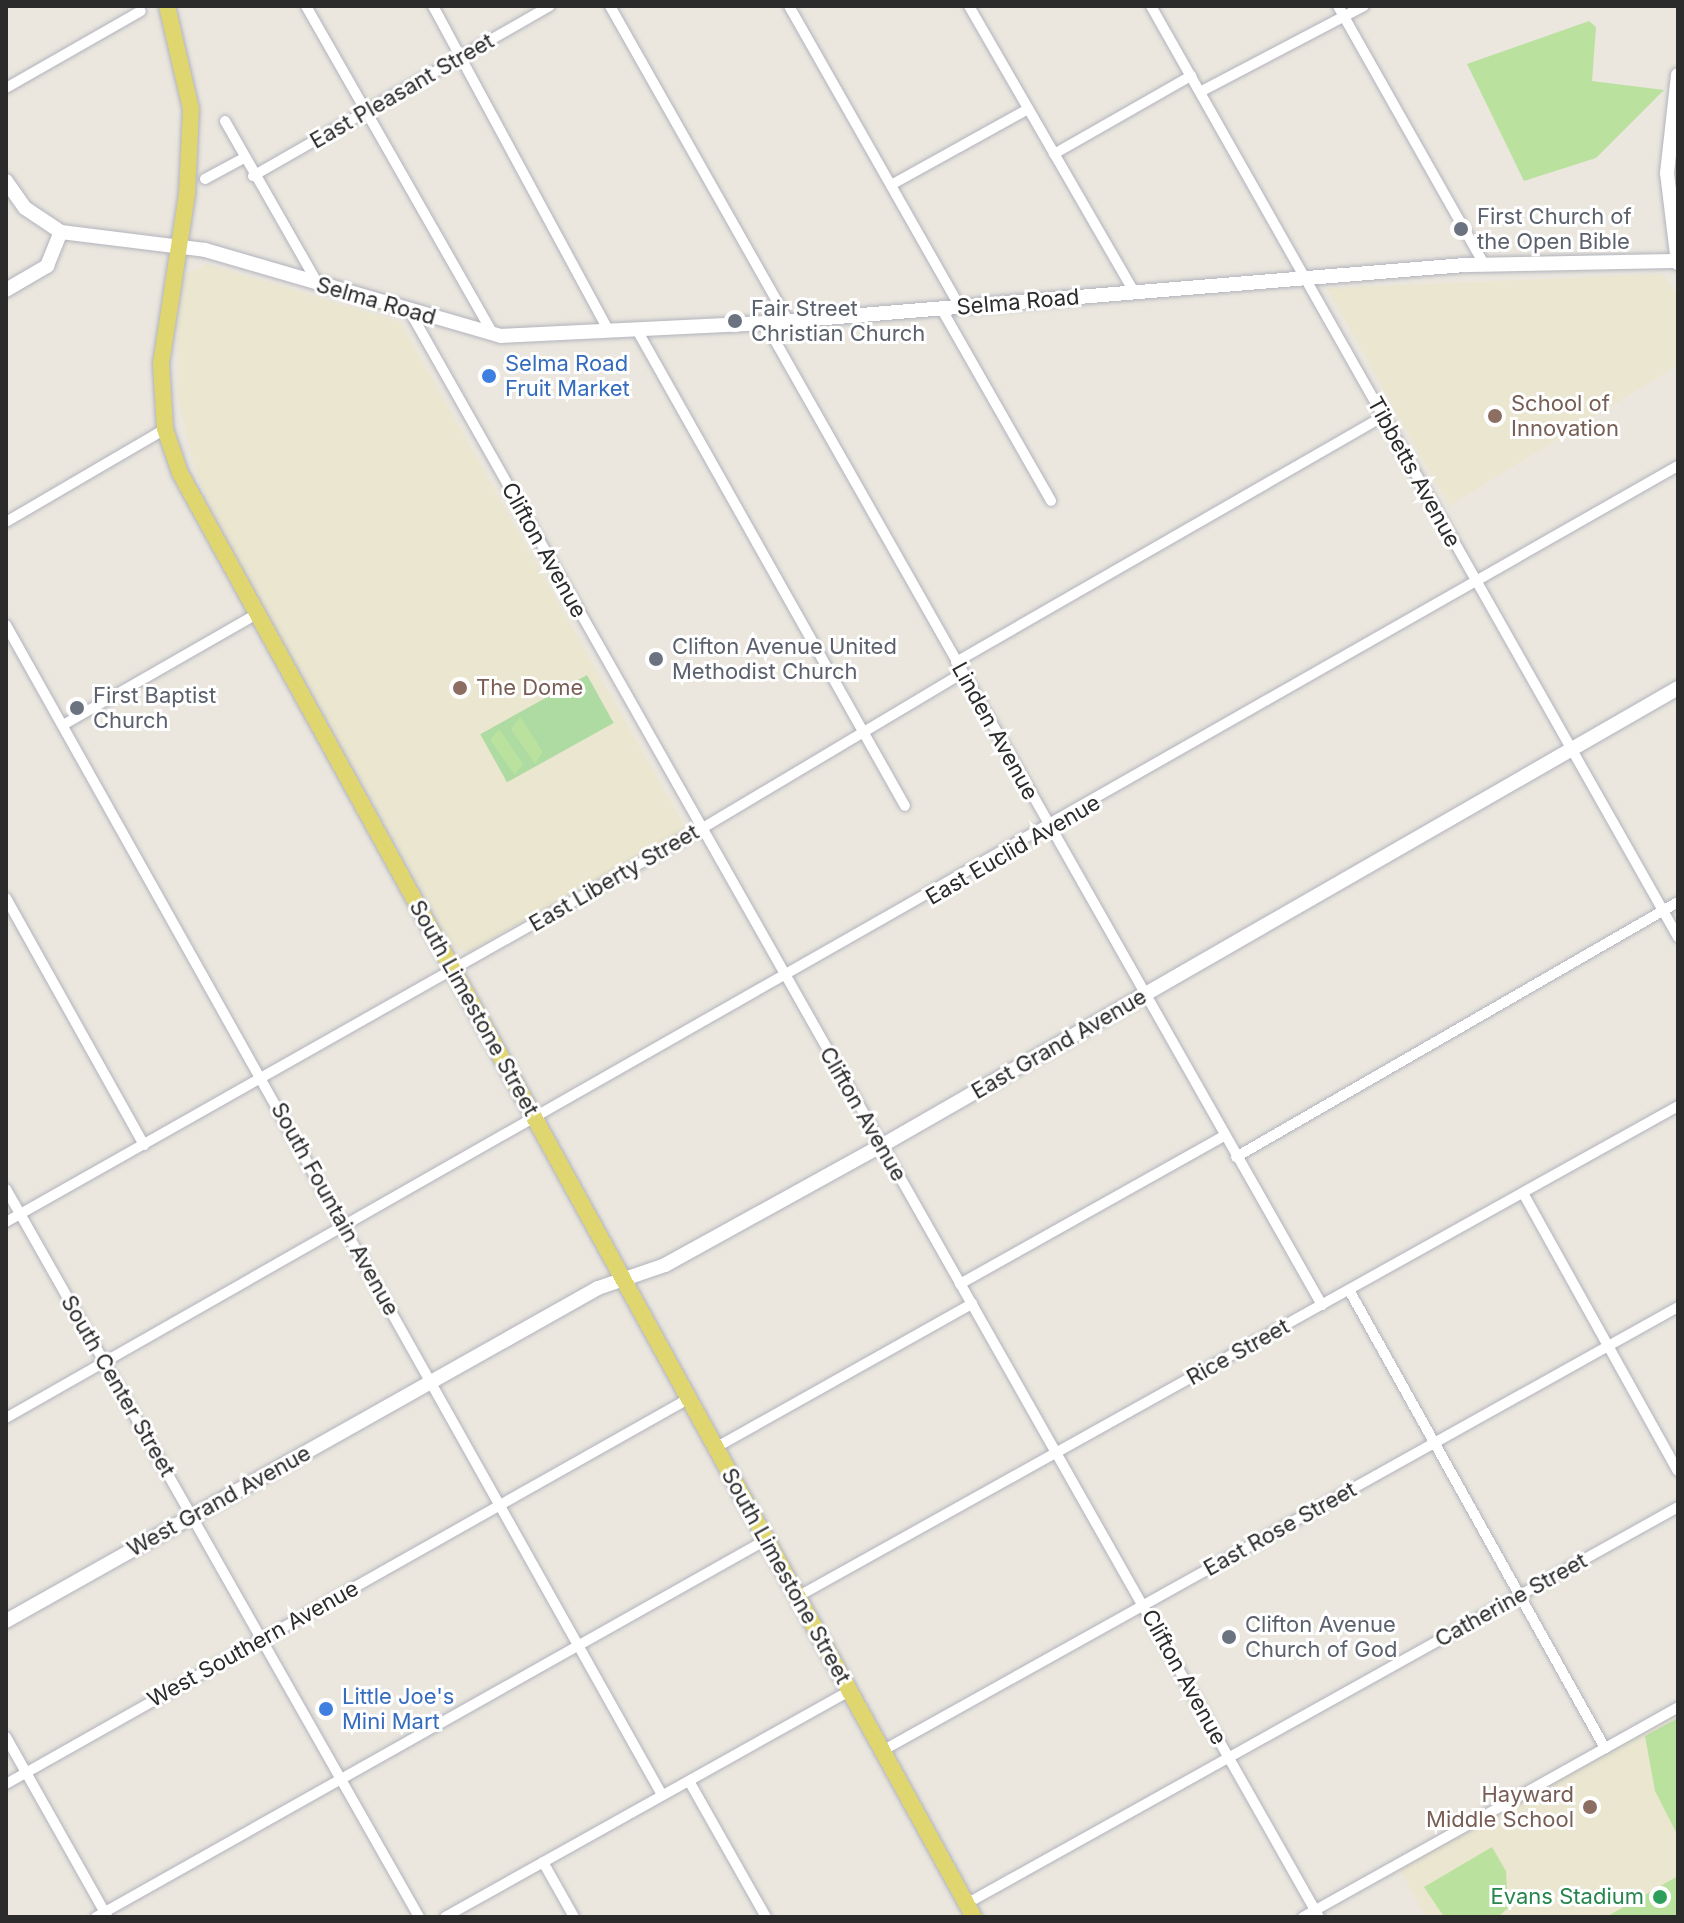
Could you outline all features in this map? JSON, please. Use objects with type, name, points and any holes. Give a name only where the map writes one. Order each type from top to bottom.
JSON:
[{"type":"main road","name":"South Limestone Street","points":[[167,6],[188,75],[191,129],[161,355],[165,429],[180,473],[622,1282],[970,1910]]},
{"type":"street","points":[[306,6],[494,335]]},
{"type":"street","points":[[433,6],[609,331]]},
{"type":"street","name":"East Pleasant Street","points":[[253,176],[550,6]]},
{"type":"street","points":[[610,6],[788,321]]},
{"type":"street","points":[[789,6],[960,307]]},
{"type":"street","points":[[969,6],[1134,292]]},
{"type":"street","name":"Tibbetts Avenue","points":[[1151,6],[1678,937]]},
{"type":"street","points":[[1200,92],[1340,10],[1364,6]]},
{"type":"street","points":[[1340,10],[1484,264]]},
{"type":"street","points":[[6,88],[141,11]]},
{"type":"street","points":[[1678,75],[1667,173],[1678,262]]},
{"type":"street","points":[[1054,154],[1191,76]]},
{"type":"street","points":[[891,185],[1028,109]]},
{"type":"street","points":[[225,121],[253,176],[318,284]]},
{"type":"street","points":[[205,179],[244,158]]},
{"type":"street","points":[[6,181],[25,208],[61,232],[178,245]]},
{"type":"street","points":[[6,290],[47,266],[61,232]]},
{"type":"street","name":"Selma Road","points":[[178,245],[494,335],[765,323],[1484,264],[1678,262]]},
{"type":"street","points":[[941,308],[1051,501]]},
{"type":"street","name":"Clifton Avenue","points":[[409,310],[1317,1914]]},
{"type":"street","name":"Linden Avenue","points":[[765,323],[1322,1305]]},
{"type":"street","points":[[637,330],[905,806]]},
{"type":"street","points":[[956,662],[1383,416]]},
{"type":"street","points":[[6,522],[165,429]]},
{"type":"street","name":"East Euclid Avenue","points":[[6,1418],[1051,829],[1678,466]]},
{"type":"street","points":[[63,725],[257,614]]},
{"type":"street","name":"South Fountain Avenue","points":[[6,625],[662,1795]]},
{"type":"street","name":"East Liberty Street","points":[[6,1222],[701,829],[963,673]]},
{"type":"street","name":"East Grand Avenue","points":[[431,1382],[598,1288],[622,1282],[881,1146],[1678,688]]},
{"type":"street","points":[[6,898],[144,1145]]},
{"type":"street","points":[[1236,1157],[1678,902]]},
{"type":"street","name":"Rice Street","points":[[797,1597],[1678,1106]]},
{"type":"street","points":[[960,1284],[1224,1136]]},
{"type":"street","name":"South Center Street","points":[[6,1189],[419,1917]]},
{"type":"street","points":[[1523,1193],[1678,1471]]},
{"type":"street","points":[[1349,1290],[1605,1748]]},
{"type":"street","points":[[715,1448],[972,1304]]},
{"type":"street","name":"East Rose Street","points":[[882,1751],[1678,1307]]},
{"type":"street","name":"West Grand Avenue","points":[[6,1621],[431,1382]]},
{"type":"street","name":"West Southern Avenue","points":[[6,1784],[688,1399]]},
{"type":"street","name":"Catherine Street","points":[[970,1910],[1229,1758],[1678,1507]]},
{"type":"street","points":[[6,1737],[103,1915],[766,1540]]},
{"type":"street","points":[[445,1917],[849,1691]]},
{"type":"street","points":[[1303,1917],[1317,1914],[1678,1707]]},
{"type":"street","points":[[689,1781],[766,1917]]},
{"type":"street","points":[[543,1862],[574,1917]]},
{"type":"shaded area","name":"The Dome","points":[[207,264],[400,322],[686,829],[468,952],[454,947],[233,555],[197,476],[177,395],[178,302],[185,274]]},
{"type":"shaded area","name":"School of Innovation","points":[[1663,274],[1678,297],[1678,365],[1449,506],[1327,288]]},
{"type":"shaded area","name":"Hayward Middle School","points":[[1678,1707],[1678,1917],[1426,1917],[1397,1865]]},
{"type":"green space","points":[[1589,21],[1596,27],[1592,81],[1664,90],[1596,158],[1524,181],[1467,64]]},
{"type":"green space","points":[[587,675],[614,723],[507,782],[480,734]]},
{"type":"green space","points":[[520,717],[543,752],[535,764],[511,729]]},
{"type":"green space","points":[[499,729],[523,764],[515,775],[490,740]]},
{"type":"green space","points":[[1678,1718],[1678,1836],[1655,1791],[1645,1736]]},
{"type":"green space","points":[[1492,1847],[1506,1871],[1508,1908],[1498,1917],[1444,1917],[1424,1887]]},
{"type":"green space","name":"Evans Stadium","points":[[1678,1876],[1678,1917],[1606,1917]]},
{"type":"place","name":"First Church of the Open Bible","points":[[1461,229]]},
{"type":"place","name":"Fair Street Christian Church","points":[[735,321]]},
{"type":"place","name":"Selma Road Fruit Market","points":[[489,376]]},
{"type":"place","name":"School of Innovation","points":[[1495,416]]},
{"type":"place","name":"Clifton Avenue United Methodist Church","points":[[656,659]]},
{"type":"place","name":"The Dome","points":[[460,688]]},
{"type":"place","name":"First Baptist Church","points":[[77,708]]},
{"type":"place","name":"Clifton Avenue Church of God","points":[[1229,1637]]},
{"type":"place","name":"Little Joe's Mini Mart","points":[[326,1709]]},
{"type":"place","name":"Hayward Middle School","points":[[1590,1807]]},
{"type":"place","name":"Evans Stadium","points":[[1660,1897]]}]
